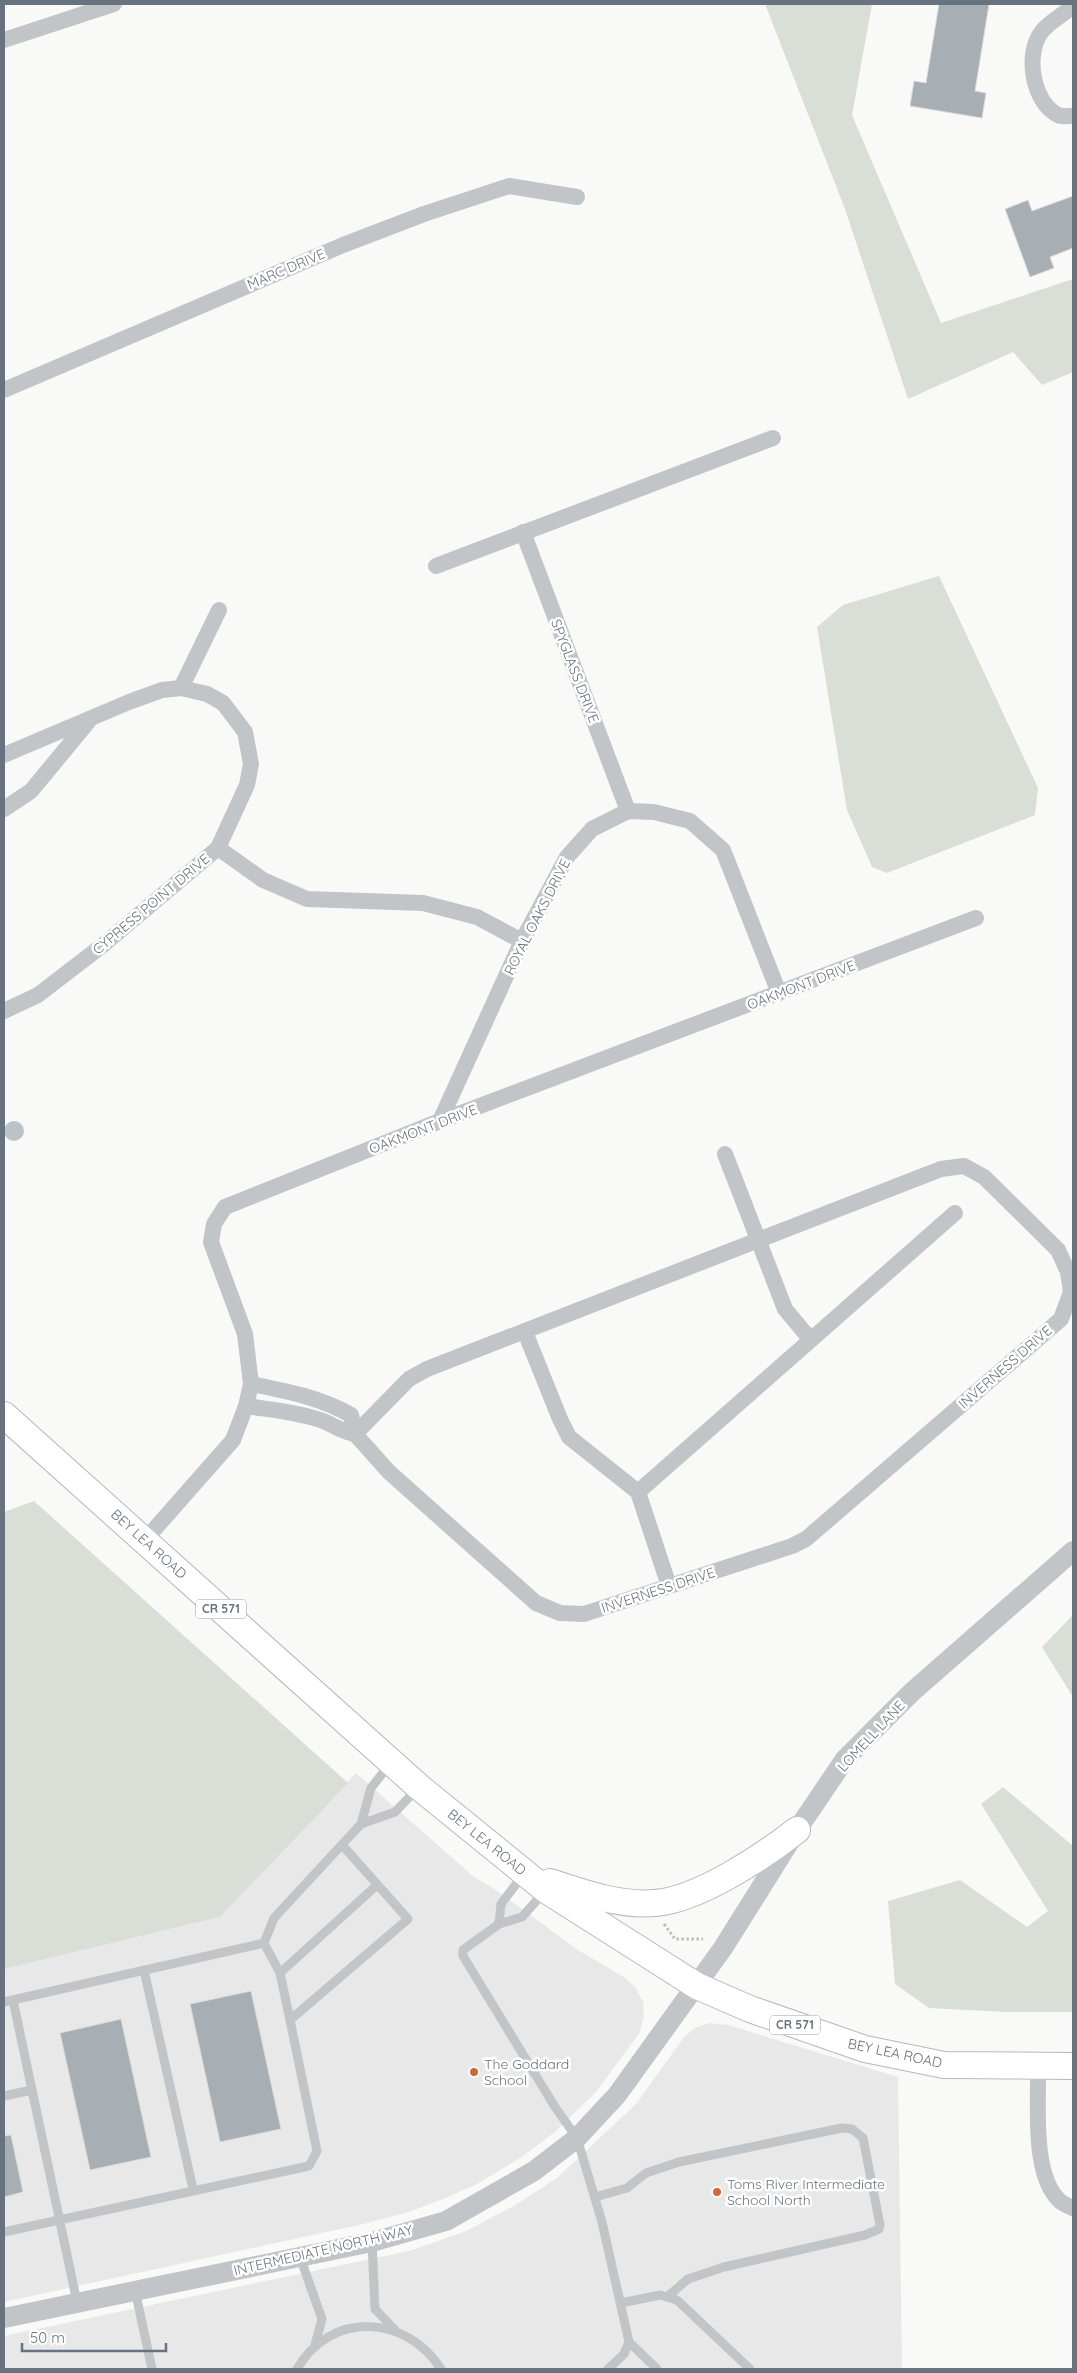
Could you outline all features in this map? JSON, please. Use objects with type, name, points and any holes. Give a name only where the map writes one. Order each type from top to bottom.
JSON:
[{"type":"main road","name":"BEY LEA ROAD","points":[[4,1415],[419,1787],[546,1890],[697,1986],[750,2009],[865,2050],[944,2065],[1073,2066]]},
{"type":"main road","points":[[525,1873],[581,1892],[632,1903],[656,1903],[680,1898],[732,1874],[769,1852],[797,1830]]},
{"type":"street","points":[[4,40],[114,4]]},
{"type":"street","points":[[1073,6],[1043,30],[1034,46],[1032,56],[1033,79],[1048,107],[1059,116],[1073,116]]},
{"type":"street","name":"MARC DRIVE","points":[[4,390],[343,245],[424,214],[509,186],[577,197]]},
{"type":"street","points":[[436,566],[774,438]]},
{"type":"street","name":"SPYGLASS DRIVE","points":[[523,532],[628,811]]},
{"type":"street","points":[[182,688],[219,610]]},
{"type":"street","name":"CYPRESS POINT DRIVE","points":[[4,755],[162,690],[182,688],[207,694],[223,703],[245,732],[251,764],[248,785],[218,848],[103,946],[38,995],[4,1011]]},
{"type":"street","points":[[4,809],[32,791],[90,719]]},
{"type":"street","name":"ROYAL OAKS DRIVE","points":[[440,1121],[522,942],[567,857],[592,829],[628,811],[654,812],[690,821],[722,850],[779,993]]},
{"type":"street","points":[[218,848],[263,880],[306,899],[423,903],[477,917],[522,942]]},
{"type":"street","name":"OAKMONT DRIVE","points":[[145,1540],[233,1440],[246,1406],[251,1384],[245,1334],[211,1242],[214,1224],[225,1207],[440,1121],[976,918]]},
{"type":"street","points":[[724,1154],[785,1310],[810,1339]]},
{"type":"street","name":"INVERNESS DRIVE","points":[[251,1384],[309,1396],[332,1404],[351,1415],[355,1434],[389,1472],[536,1604],[560,1613],[584,1614],[792,1546],[806,1539],[1060,1319],[1071,1292],[1068,1272],[1058,1250],[984,1177],[964,1166],[941,1169],[758,1242],[427,1369],[409,1379],[355,1434]]},
{"type":"street","points":[[638,1492],[955,1213]]},
{"type":"street","points":[[525,1332],[560,1419],[569,1436],[638,1492],[669,1586]]},
{"type":"street","name":"INVERNESS DRIVE","points":[[246,1406],[324,1421],[339,1431],[355,1434]]},
{"type":"street","name":"LOMELL LANE","points":[[697,1986],[845,1759],[912,1692],[1073,1551]]},
{"type":"street","name":"INTERMEDIATE NORTH WAY","points":[[4,2318],[372,2242],[446,2221],[534,2172],[577,2138],[617,2095],[697,1986]]},
{"type":"street","points":[[1038,2066],[1040,2151],[1046,2180],[1060,2201],[1073,2208]]},
{"type":"lane","points":[[4,2232],[193,2189],[309,2166],[317,2151],[280,1973],[264,1943],[274,1918],[343,1846],[361,1824],[371,1788],[391,1762]]},
{"type":"lane","points":[[361,1824],[395,1812],[419,1787]]},
{"type":"lane","points":[[290,2020],[408,1919],[343,1846]]},
{"type":"lane","points":[[499,1924],[501,1904],[525,1873]]},
{"type":"lane","points":[[280,1973],[377,1885]]},
{"type":"lane","points":[[546,1890],[522,1917],[499,1924],[467,1945],[463,1950],[463,1956],[555,2107],[577,2138],[594,2197],[629,2342],[624,2354],[608,2369]]},
{"type":"lane","points":[[77,2302],[32,2090],[8,2001],[264,1943]]},
{"type":"lane","points":[[144,1970],[193,2189]]},
{"type":"lane","points":[[4,2096],[32,2090]]},
{"type":"lane","points":[[594,2197],[627,2188],[646,2173],[679,2162],[842,2128],[852,2129],[863,2138],[880,2225],[879,2229],[865,2235],[724,2267],[688,2280],[667,2297]]},
{"type":"lane","points":[[372,2242],[375,2309],[395,2330]]},
{"type":"lane","points":[[297,2369],[315,2345],[322,2319],[300,2257]]},
{"type":"lane","points":[[135,2290],[152,2369]]},
{"type":"lane","points":[[621,2303],[660,2295],[677,2300],[750,2369]]},
{"type":"lane","points":[[315,2345],[344,2330],[370,2326],[395,2330],[415,2340],[432,2355],[441,2369]]},
{"type":"lane","points":[[629,2342],[657,2369]]},
{"type":"path","points":[[661,1920],[675,1939],[703,1939]]},
{"type":"shaded area","points":[[765,4],[872,4],[852,115],[941,323],[1073,279],[1073,372],[1042,385],[1013,352],[908,399],[845,209]]},
{"type":"shaded area","points":[[939,576],[1038,788],[1035,815],[887,873],[872,867],[847,810],[817,627],[843,605]]},
{"type":"shaded area","points":[[10,1121],[18,1121],[24,1127],[24,1135],[18,1141],[10,1141],[4,1135],[4,1127]]},
{"type":"shaded area","points":[[34,1501],[348,1783],[220,1917],[4,1969],[4,1512]]},
{"type":"shaded area","points":[[1073,1615],[1073,1697],[1042,1647]]},
{"type":"shaded area","points":[[356,1773],[474,1877],[496,1890],[578,1950],[624,1977],[635,1987],[643,2002],[644,2015],[640,2032],[596,2092],[555,2132],[520,2158],[477,2184],[448,2197],[409,2212],[363,2224],[4,2302],[4,1969],[220,1917]]},
{"type":"shaded area","points":[[1003,1787],[1073,1846],[1073,2012],[1007,2012],[929,2008],[895,1984],[888,1901],[960,1880],[1027,1927],[1048,1911],[981,1804]]},
{"type":"shaded area","name":"Toms River Intermediate School North","points":[[709,2023],[728,2025],[898,2077],[902,2369],[4,2369],[4,2336],[409,2251],[464,2232],[514,2206],[557,2178],[636,2104],[684,2037],[695,2028]]},
{"type":"building","points":[[939,4],[989,4],[975,91],[986,93],[982,118],[910,106],[914,81],[926,83]]},
{"type":"building","points":[[1073,196],[1073,248],[1050,257],[1054,268],[1030,277],[1005,209],[1028,200],[1032,211]]},
{"type":"building","points":[[251,1991],[281,2129],[220,2142],[190,2004]]},
{"type":"building","points":[[121,2019],[151,2157],[90,2170],[60,2033]]},
{"type":"building","points":[[11,2135],[23,2192],[4,2197],[4,2136]]},
{"type":"place","name":"The Goddard School","points":[[474,2072]]},
{"type":"place","name":"Toms River Intermediate School North","points":[[717,2192]]}]
